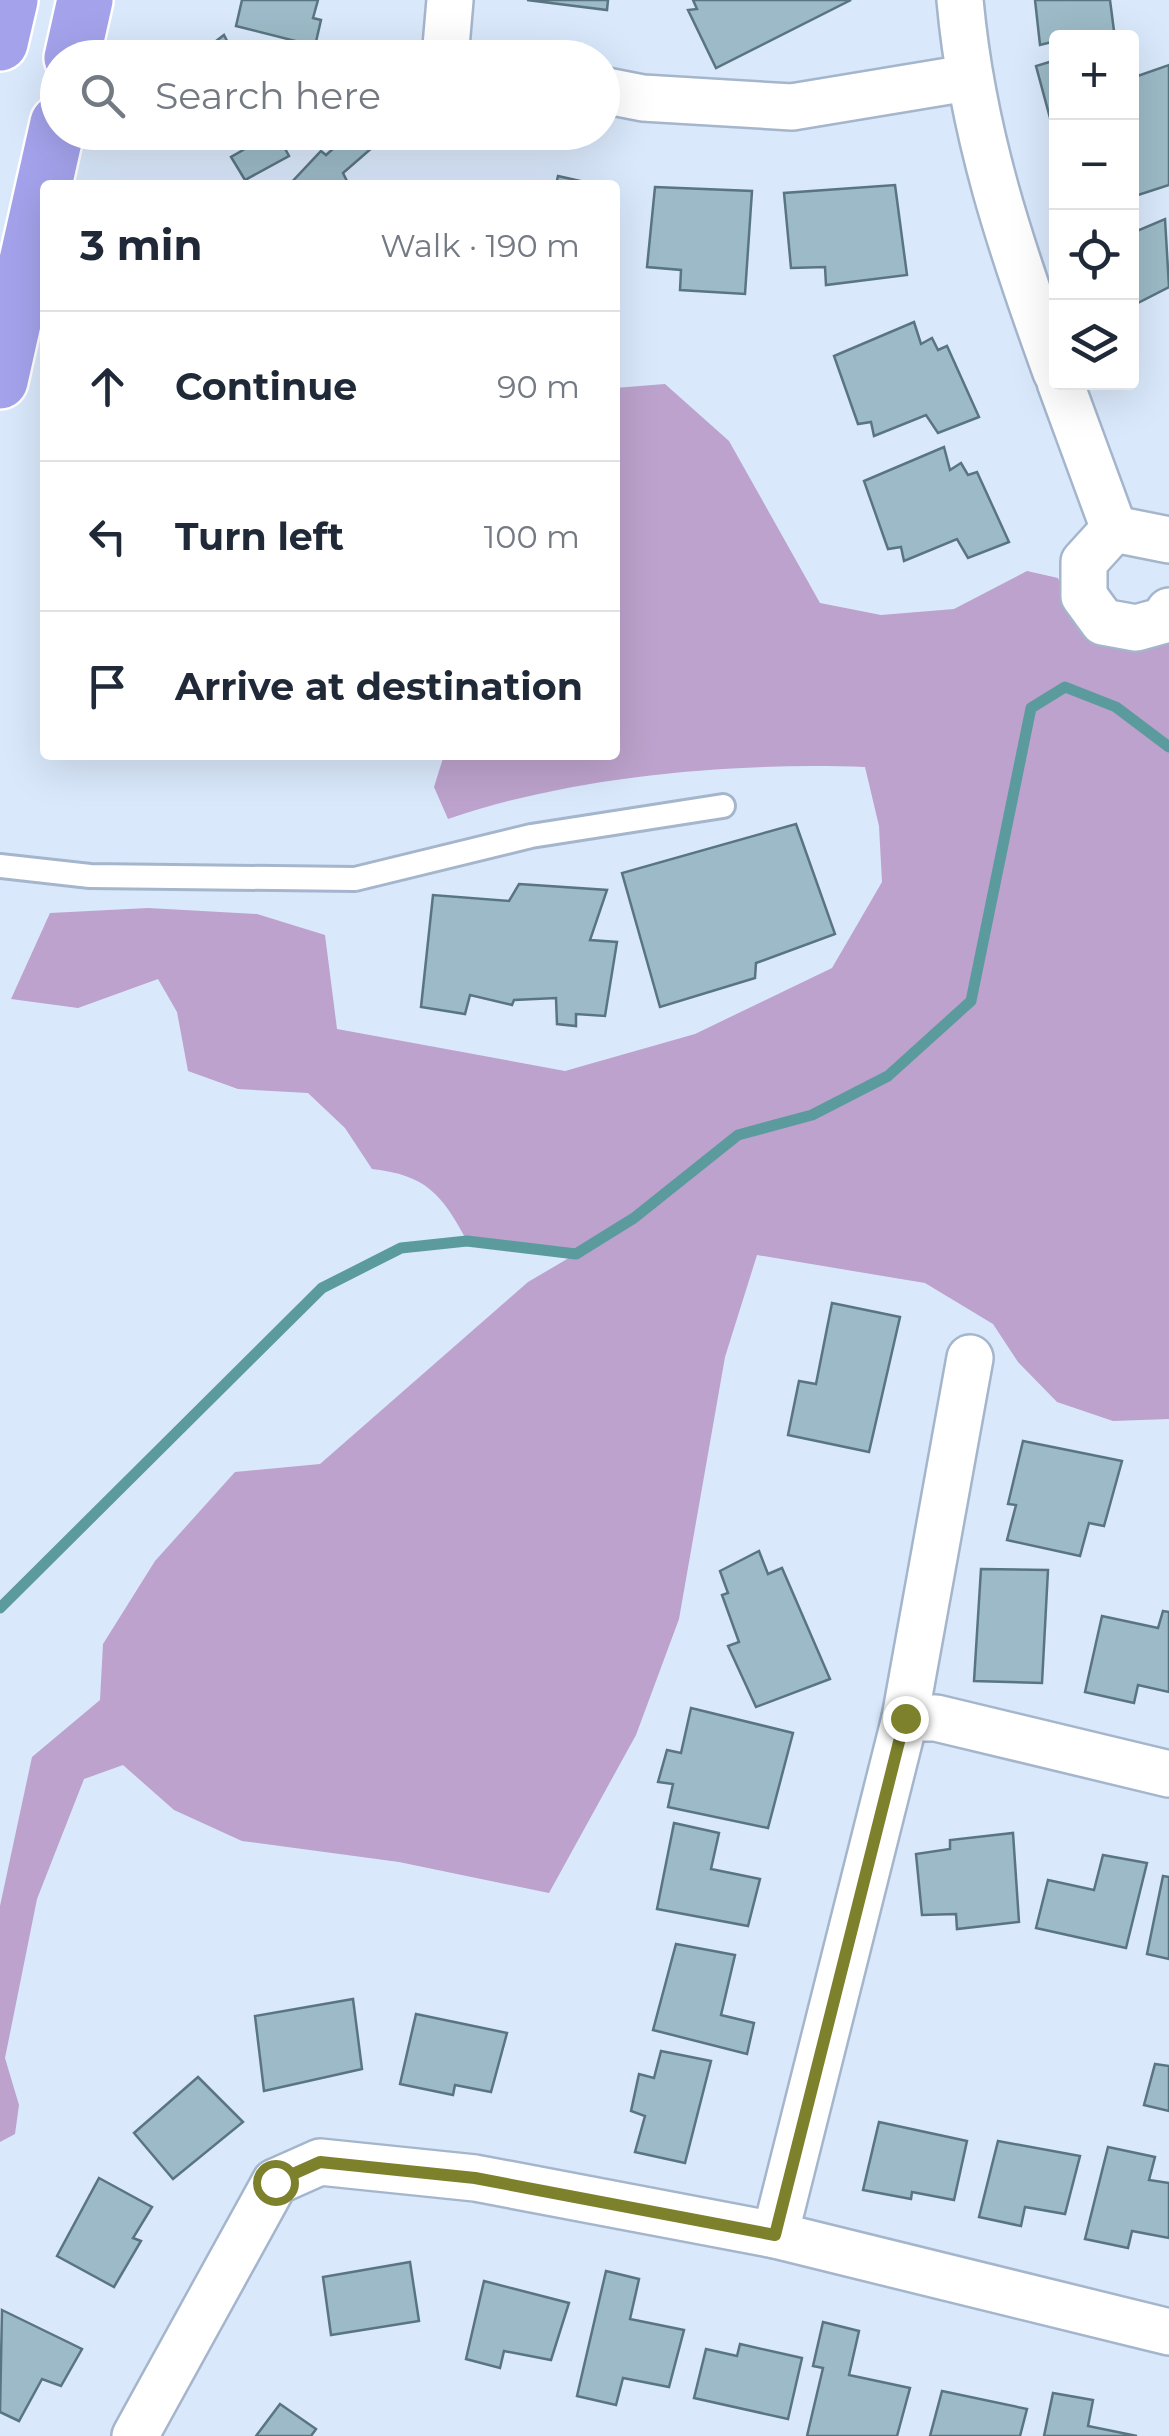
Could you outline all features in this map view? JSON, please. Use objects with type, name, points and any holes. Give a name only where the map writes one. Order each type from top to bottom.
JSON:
[{"type":"highway","points":[[0,43],[10,0]]},
{"type":"highway","points":[[76,40],[85,0]]},
{"type":"highway","points":[[45,180],[52,150]]},
{"type":"highway","points":[[0,381],[40,203]]},
{"type":"street","points":[[447,40],[450,0]]},
{"type":"street","points":[[960,0],[967,78],[1003,228],[1049,353]]},
{"type":"street","points":[[620,94],[792,107],[967,78]]},
{"type":"street","points":[[1063,390],[1114,529]]},
{"type":"street","points":[[1114,529],[1169,540]]},
{"type":"street","points":[[1114,529],[1084,562],[1084,596],[1103,622],[1136,628],[1165,620],[1169,612]]},
{"type":"street","points":[[775,2235],[905,1718],[970,1358]]},
{"type":"street","points":[[905,1718],[936,1718],[1169,1774]]},
{"type":"street","points":[[135,2436],[275,2182],[320,2162],[475,2178],[775,2235],[1169,2332]]},
{"type":"lane","points":[[0,866],[90,876],[355,878],[531,836],[723,806]]},
{"type":"shaded area","points":[[665,384],[729,441],[820,603],[881,615],[954,609],[1027,571],[1058,578],[1078,630],[1131,649],[1169,639],[1169,1419],[1113,1421],[1057,1402],[1018,1362],[993,1324],[925,1283],[757,1255],[725,1357],[679,1619],[636,1735],[549,1893],[399,1862],[242,1841],[174,1810],[123,1765],[84,1779],[37,1899],[5,2058],[19,2105],[15,2134],[0,2142],[0,1906],[32,1757],[100,1700],[103,1644],[155,1561],[235,1472],[320,1464],[528,1282],[574,1255],[467,1241],[440,1199],[406,1176],[372,1169],[345,1128],[308,1093],[238,1089],[188,1071],[177,1012],[158,979],[78,1008],[11,999],[50,913],[148,908],[257,914],[325,935],[337,1029],[565,1071],[695,1034],[832,968],[882,882],[879,826],[865,767],[762,767],[654,775],[547,792],[448,819],[434,787],[442,760],[620,760],[620,388]]},
{"type":"building","points":[[242,0],[318,0],[313,18],[321,20],[316,40],[291,40],[236,26]]},
{"type":"building","points":[[527,0],[608,0],[607,10]]},
{"type":"building","points":[[693,0],[851,0],[716,68],[688,10],[697,9]]},
{"type":"building","points":[[1035,0],[1110,0],[1114,30],[1049,30],[1049,43],[1040,45]]},
{"type":"building","points":[[1049,62],[1049,114],[1036,66]]},
{"type":"building","points":[[1169,65],[1169,185],[1139,195],[1139,120],[1139,76]]},
{"type":"building","points":[[243,150],[286,150],[289,156],[245,180],[231,157]]},
{"type":"building","points":[[332,150],[369,150],[343,173],[346,180],[294,180],[321,151],[326,155]]},
{"type":"building","points":[[895,185],[907,275],[826,285],[825,267],[791,268],[784,193]]},
{"type":"building","points":[[655,187],[752,191],[745,294],[680,290],[681,270],[647,267]]},
{"type":"building","points":[[1165,219],[1169,287],[1139,302],[1139,300],[1139,230]]},
{"type":"building","points":[[914,322],[921,344],[932,338],[938,350],[947,346],[979,417],[938,433],[926,415],[874,436],[871,422],[858,424],[834,356]]},
{"type":"building","points":[[944,447],[950,470],[961,463],[968,475],[977,472],[1009,542],[968,558],[957,539],[904,561],[901,547],[888,549],[864,481]]},
{"type":"building","points":[[796,824],[835,934],[756,963],[755,978],[660,1007],[622,873]]},
{"type":"building","points":[[519,884],[607,890],[590,940],[617,942],[605,1016],[576,1014],[576,1026],[557,1024],[556,998],[514,1000],[512,1005],[470,995],[465,1014],[421,1007],[433,895],[509,901]]},
{"type":"building","points":[[832,1303],[900,1317],[869,1452],[788,1435],[799,1381],[816,1384]]},
{"type":"building","points":[[1023,1441],[1122,1461],[1104,1526],[1089,1523],[1080,1556],[1007,1540],[1016,1505],[1008,1504]]},
{"type":"building","points":[[759,1551],[768,1574],[782,1568],[830,1679],[756,1707],[728,1646],[739,1642],[722,1595],[728,1593],[720,1571]]},
{"type":"building","points":[[981,1569],[1048,1570],[1042,1683],[974,1681]]},
{"type":"building","points":[[1163,1611],[1169,1612],[1169,1692],[1138,1685],[1134,1703],[1085,1692],[1102,1616],[1158,1628]]},
{"type":"building","points":[[691,1708],[793,1733],[768,1828],[668,1807],[673,1784],[658,1782],[667,1750],[681,1753]]},
{"type":"building","points":[[674,1823],[719,1833],[711,1869],[760,1879],[748,1926],[657,1909]]},
{"type":"building","points":[[1013,1833],[1019,1922],[957,1929],[956,1914],[922,1915],[916,1854],[950,1849],[950,1840]]},
{"type":"building","points":[[1103,1855],[1147,1863],[1126,1948],[1036,1928],[1048,1880],[1094,1890]]},
{"type":"building","points":[[1163,1876],[1169,1877],[1169,1959],[1147,1954]]},
{"type":"building","points":[[676,1944],[735,1955],[721,2015],[754,2023],[747,2054],[653,2030]]},
{"type":"building","points":[[353,1999],[362,2069],[264,2091],[255,2016]]},
{"type":"building","points":[[416,2014],[507,2033],[491,2092],[455,2085],[453,2095],[400,2084]]},
{"type":"building","points":[[661,2051],[711,2061],[685,2163],[635,2152],[645,2116],[631,2111],[639,2074],[654,2078]]},
{"type":"building","points":[[1155,2064],[1169,2066],[1169,2111],[1144,2105]]},
{"type":"building","points":[[198,2077],[243,2122],[173,2179],[134,2133]]},
{"type":"building","points":[[879,2122],[967,2141],[954,2200],[912,2192],[911,2199],[863,2190]]},
{"type":"building","points":[[998,2141],[1080,2156],[1065,2214],[1025,2207],[1021,2226],[979,2217]]},
{"type":"building","points":[[1108,2147],[1155,2157],[1149,2180],[1169,2183],[1169,2238],[1132,2231],[1128,2248],[1085,2239]]},
{"type":"building","points":[[99,2178],[152,2207],[133,2238],[141,2241],[114,2287],[57,2256]]},
{"type":"building","points":[[410,2262],[419,2321],[331,2335],[323,2277]]},
{"type":"building","points":[[606,2271],[639,2279],[630,2319],[684,2330],[669,2387],[623,2378],[616,2405],[577,2396]]},
{"type":"building","points":[[484,2281],[569,2303],[551,2360],[504,2351],[500,2368],[466,2359]]},
{"type":"building","points":[[2,2310],[82,2349],[61,2386],[42,2379],[19,2421],[0,2412]]},
{"type":"building","points":[[823,2322],[859,2331],[849,2375],[910,2388],[897,2436],[807,2436],[823,2368],[813,2366]]},
{"type":"building","points":[[740,2344],[802,2358],[788,2419],[694,2398],[706,2349],[737,2356]]},
{"type":"building","points":[[942,2391],[1027,2409],[1020,2436],[930,2436]]},
{"type":"building","points":[[1053,2393],[1093,2400],[1088,2426],[1137,2436],[1044,2436]]},
{"type":"building","points":[[280,2404],[316,2429],[311,2436],[256,2436]]},
{"type":"waterway","points":[[0,1608],[322,1288],[401,1248],[467,1241],[576,1254],[634,1218],[738,1135],[812,1115],[888,1076],[971,1001],[1031,708],[1065,687],[1116,707],[1169,747]]},
{"type":"route","points":[[275,2182],[320,2162],[475,2178],[775,2235],[905,1718]]}]
